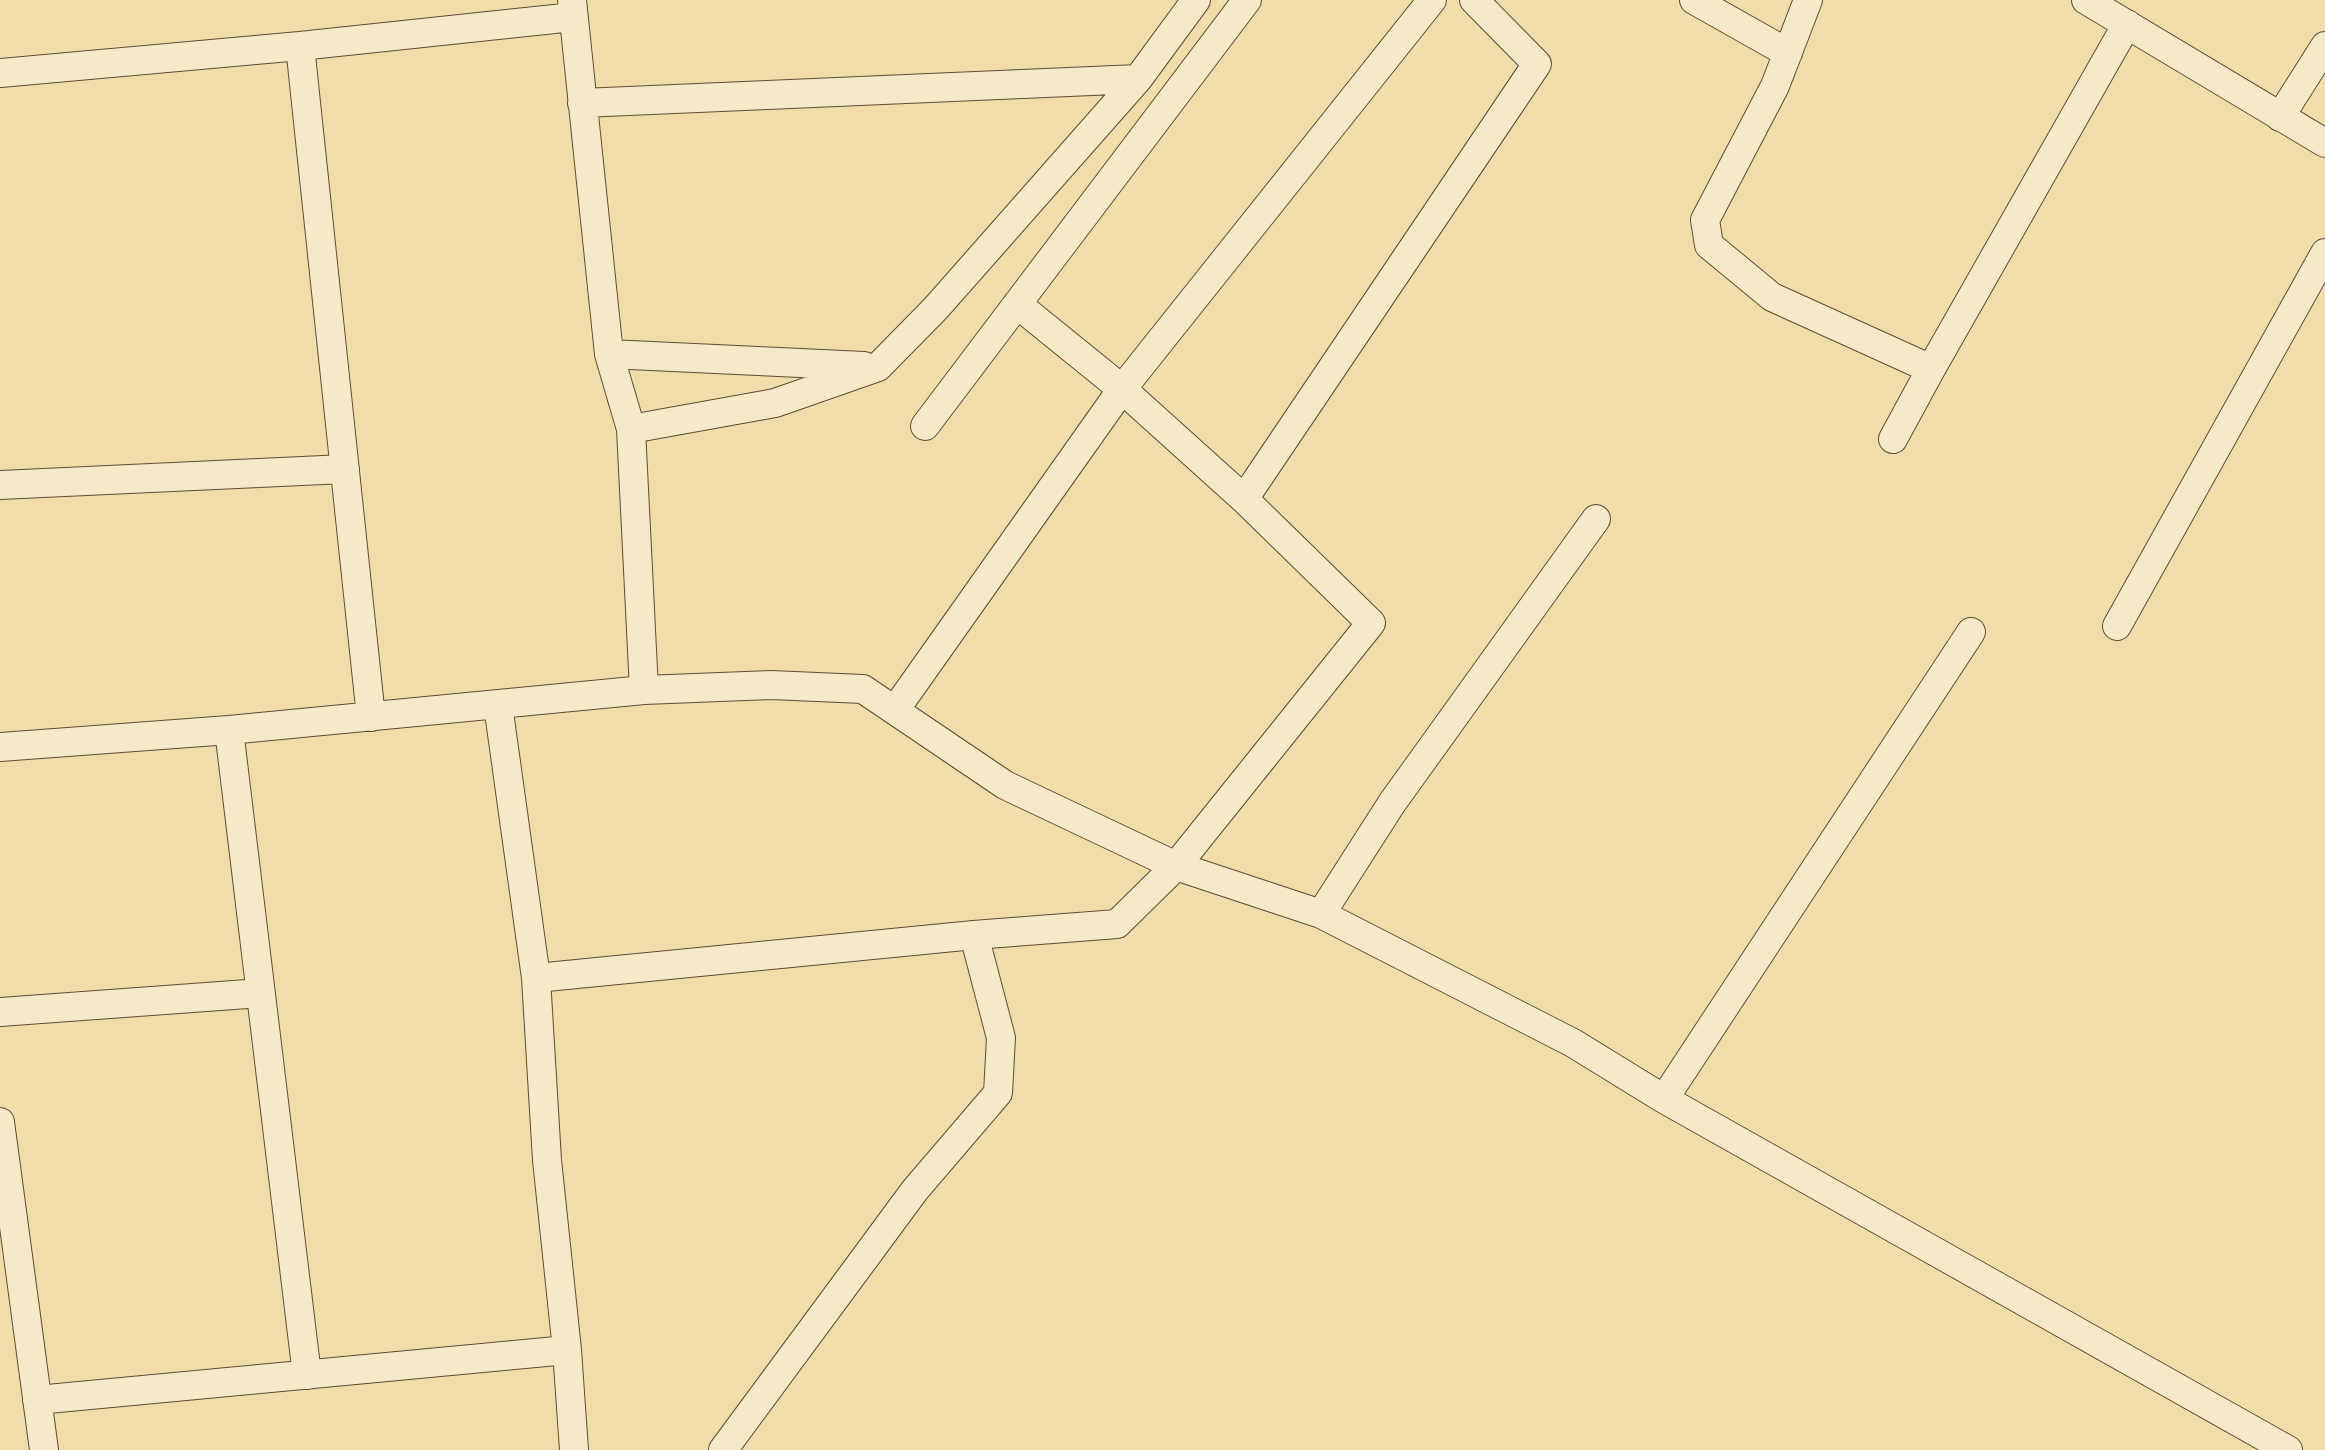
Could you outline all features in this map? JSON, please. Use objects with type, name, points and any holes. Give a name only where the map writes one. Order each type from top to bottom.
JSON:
[{"type":"street","points":[[631,429],[775,404],[878,367],[936,308],[1138,79],[1196,0]]},
{"type":"street","points":[[925,426],[1247,0]]},
{"type":"street","points":[[895,710],[1122,389],[1432,0]]},
{"type":"street","points":[[1244,499],[1537,64],[1474,0]]},
{"type":"street","points":[[1694,0],[1788,53]]},
{"type":"street","points":[[1808,0],[1774,86],[1705,220],[1709,245],[1772,297],[1931,369]]},
{"type":"street","points":[[2086,0],[2325,143]]},
{"type":"street","points":[[0,73],[300,46],[572,8],[609,354],[631,429],[644,690]]},
{"type":"street","points":[[1893,439],[2127,24]]},
{"type":"street","points":[[300,46],[371,717]]},
{"type":"street","points":[[2280,117],[2325,46]]},
{"type":"street","points":[[582,103],[1138,79]]},
{"type":"street","points":[[2117,626],[2325,254]]},
{"type":"street","points":[[536,978],[974,935],[1117,924],[1176,866],[1370,623],[1244,499],[1122,389],[1018,304]]},
{"type":"street","points":[[609,354],[878,367]]},
{"type":"street","points":[[0,486],[345,469]]},
{"type":"street","points":[[1321,914],[1392,803],[1596,519]]},
{"type":"street","points":[[1664,1099],[1971,632]]},
{"type":"street","points":[[0,747],[229,730],[644,690],[772,685],[863,689],[1005,785],[1176,866],[1321,914],[1572,1043],[1664,1099],[2288,1450]]},
{"type":"street","points":[[498,705],[536,978],[547,1160],[567,1350],[574,1450]]},
{"type":"street","points":[[229,730],[307,1374]]},
{"type":"street","points":[[723,1450],[915,1190],[998,1093],[1001,1038],[974,935]]},
{"type":"street","points":[[0,1012],[261,993]]},
{"type":"street","points":[[0,1122],[44,1450]]},
{"type":"street","points":[[37,1400],[567,1350]]}]
